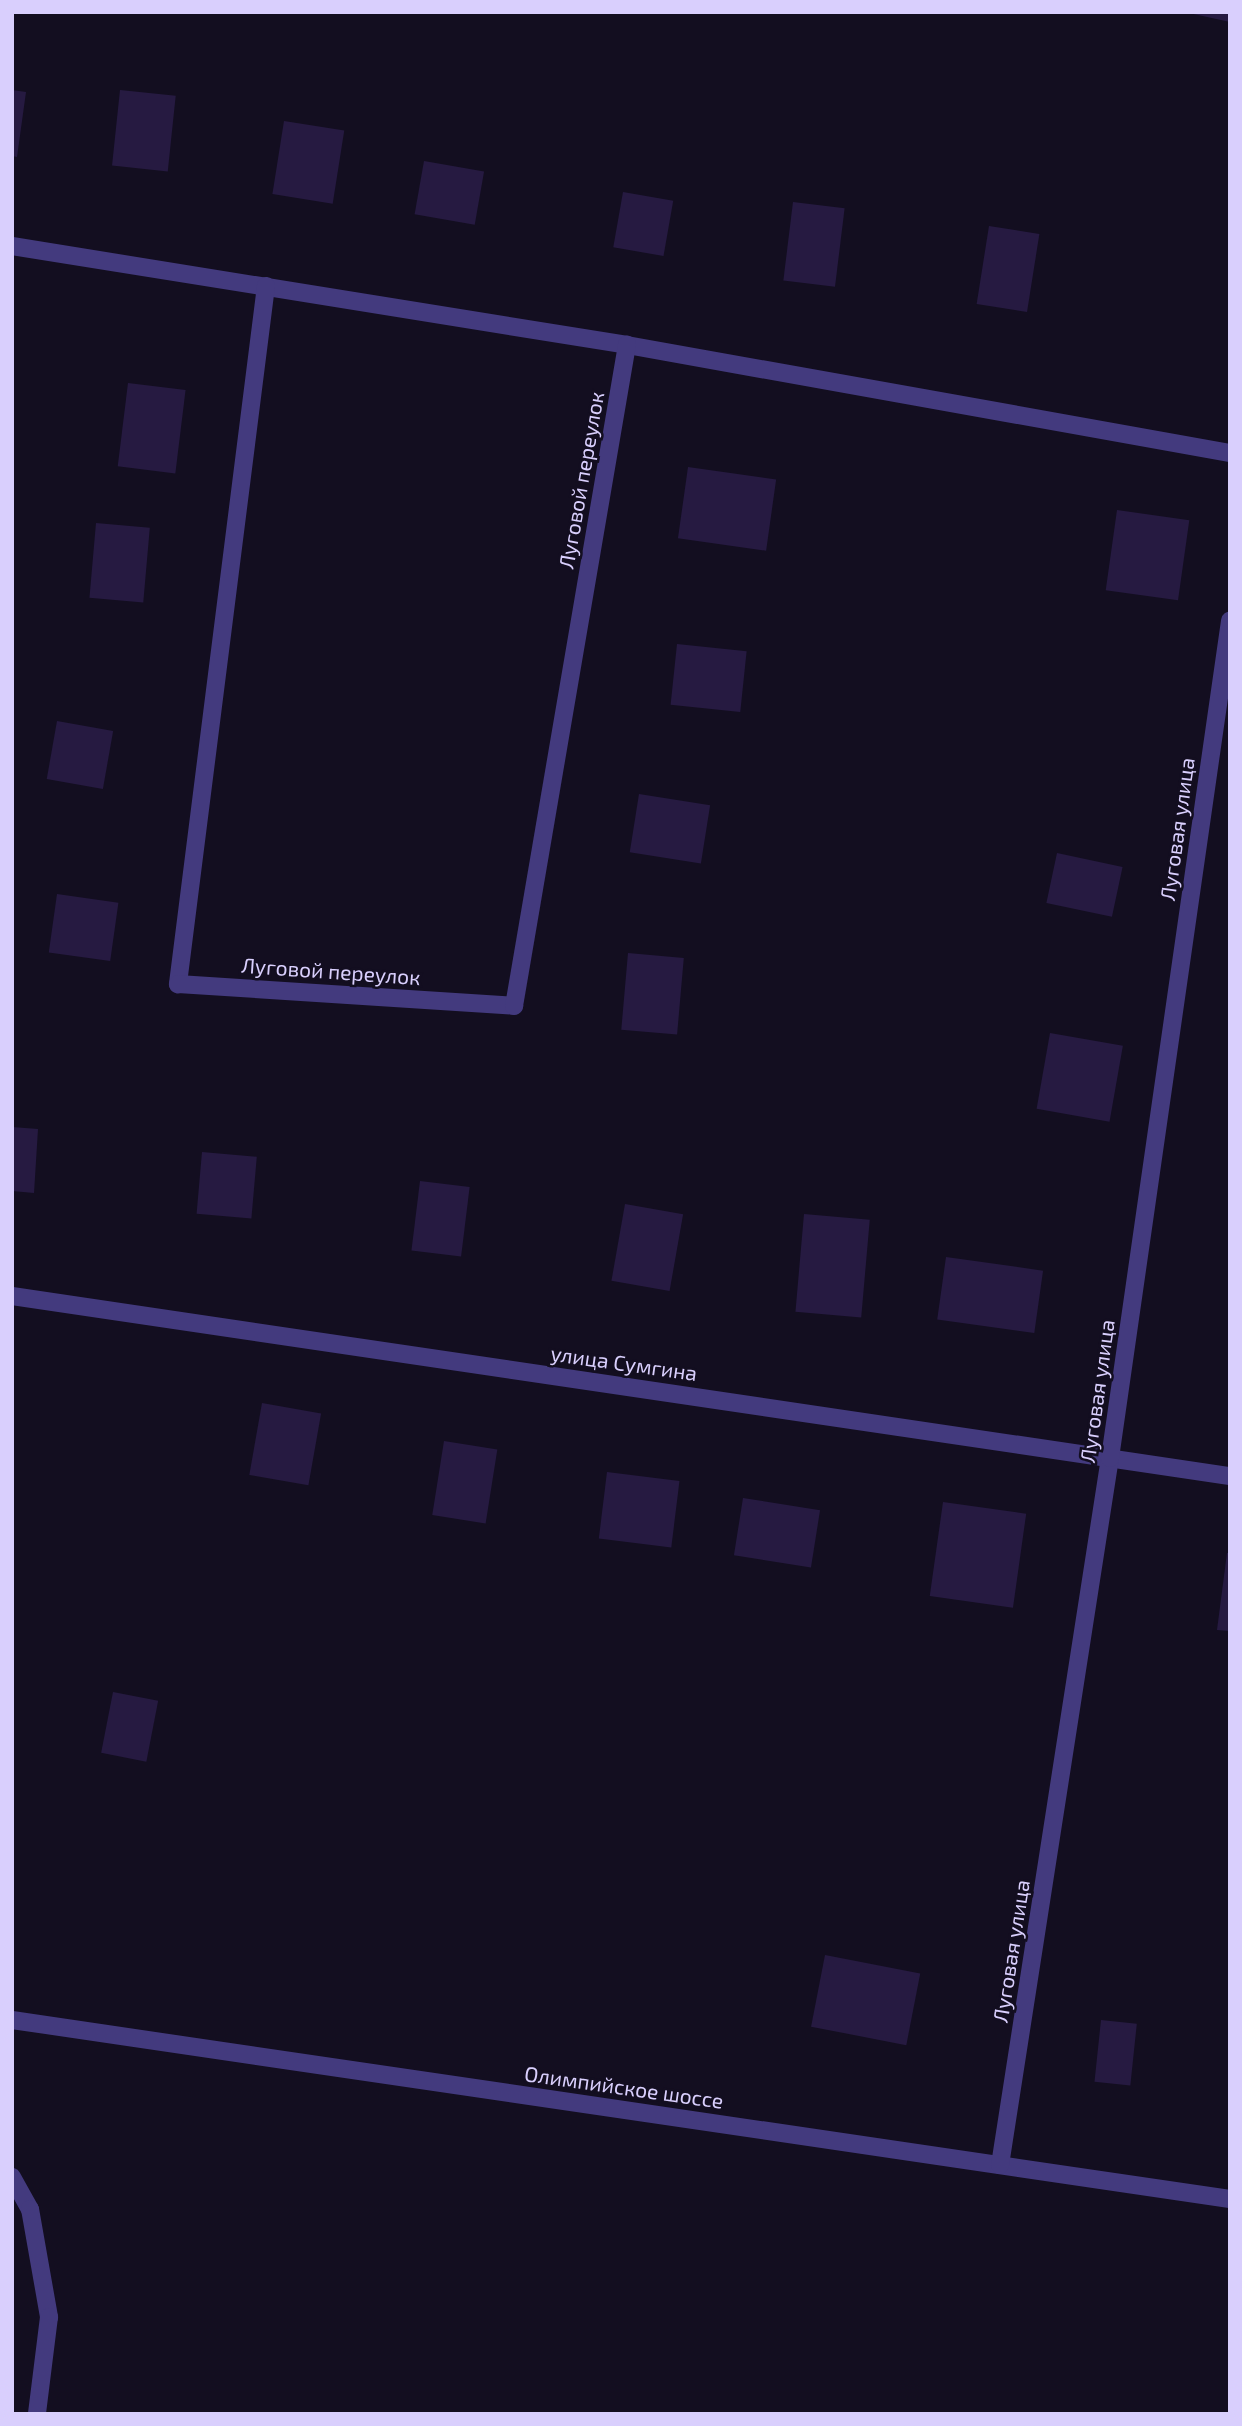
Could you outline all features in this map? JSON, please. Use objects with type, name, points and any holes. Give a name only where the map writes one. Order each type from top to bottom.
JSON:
[{"type":"street","points":[[12,246],[627,345],[1230,453]]},
{"type":"street","name":"Луговой переулок","points":[[266,286],[178,984],[514,1006],[627,345]]},
{"type":"street","name":"Луговая улица","points":[[1000,2165],[1110,1458],[1230,621]]},
{"type":"street","name":"улица Сумгина","points":[[12,1296],[1230,1476]]},
{"type":"street","name":"Олимпийское шоссе","points":[[12,2020],[1230,2199]]},
{"type":"street","points":[[12,2177],[30,2209],[49,2317],[40,2413]]},
{"type":"building","points":[[1230,12],[1230,22],[1189,13]]},
{"type":"building","points":[[12,90],[26,92],[17,157],[12,156]]},
{"type":"building","points":[[120,90],[176,96],[168,171],[112,166]]},
{"type":"building","points":[[284,121],[344,131],[333,204],[272,194]]},
{"type":"building","points":[[424,161],[484,172],[475,225],[415,214]]},
{"type":"building","points":[[623,192],[673,201],[664,256],[613,247]]},
{"type":"building","points":[[793,202],[845,208],[835,287],[783,280]]},
{"type":"building","points":[[989,226],[1039,234],[1027,312],[977,304]]},
{"type":"building","points":[[128,383],[186,390],[175,473],[118,466]]},
{"type":"building","points":[[688,467],[776,479],[766,551],[678,538]]},
{"type":"building","points":[[1117,510],[1189,520],[1178,600],[1106,590]]},
{"type":"building","points":[[96,523],[150,528],[143,602],[89,598]]},
{"type":"building","points":[[677,644],[747,651],[740,712],[671,705]]},
{"type":"building","points":[[57,721],[113,731],[103,789],[47,779]]},
{"type":"building","points":[[639,794],[710,805],[701,864],[630,852]]},
{"type":"building","points":[[1057,853],[1123,867],[1112,917],[1046,903]]},
{"type":"building","points":[[57,894],[118,903],[110,961],[49,952]]},
{"type":"building","points":[[628,953],[684,958],[677,1035],[621,1030]]},
{"type":"building","points":[[1050,1033],[1123,1046],[1110,1122],[1037,1109]]},
{"type":"building","points":[[12,1127],[38,1129],[34,1193],[12,1191]]},
{"type":"building","points":[[202,1152],[257,1157],[251,1219],[197,1214]]},
{"type":"building","points":[[420,1181],[470,1187],[461,1257],[411,1250]]},
{"type":"building","points":[[625,1204],[683,1214],[670,1291],[611,1281]]},
{"type":"building","points":[[804,1214],[870,1220],[861,1317],[795,1312]]},
{"type":"building","points":[[946,1257],[1043,1271],[1034,1333],[937,1319]]},
{"type":"building","points":[[262,1403],[321,1413],[308,1485],[249,1475]]},
{"type":"building","points":[[444,1441],[497,1449],[486,1524],[432,1515]]},
{"type":"building","points":[[607,1472],[679,1481],[671,1547],[599,1539]]},
{"type":"building","points":[[743,1498],[820,1510],[811,1567],[734,1555]]},
{"type":"building","points":[[943,1502],[1026,1514],[1013,1608],[930,1596]]},
{"type":"building","points":[[1227,1553],[1230,1553],[1230,1631],[1217,1630]]},
{"type":"building","points":[[113,1692],[158,1701],[146,1762],[101,1753]]},
{"type":"building","points":[[825,1955],[920,1974],[906,2045],[811,2027]]},
{"type":"building","points":[[1101,2020],[1137,2024],[1130,2085],[1095,2082]]}]
